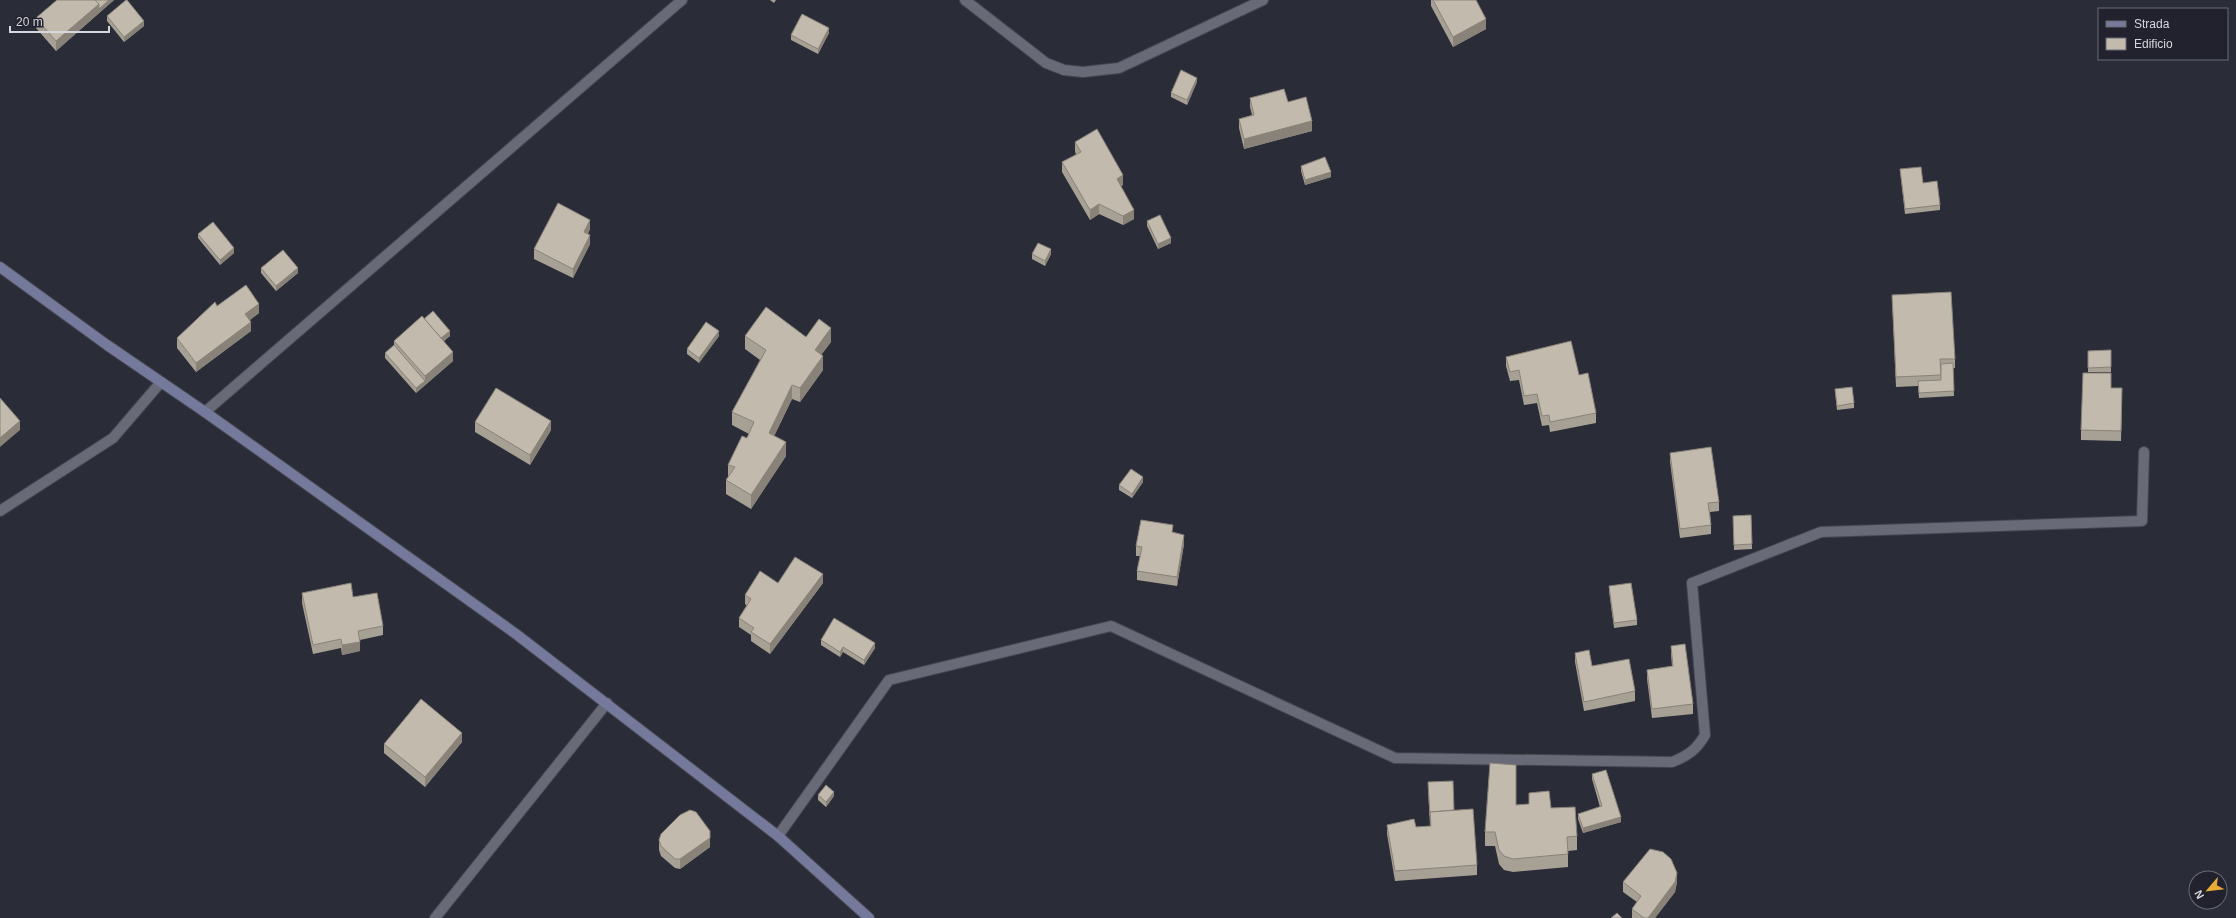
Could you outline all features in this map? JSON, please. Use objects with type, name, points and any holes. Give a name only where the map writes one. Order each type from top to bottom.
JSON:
[{"type":"main road","points":[[0,267],[107,345],[205,412],[516,634],[778,836],[869,918]]},
{"type":"street","points":[[205,412],[682,0]]},
{"type":"street","points":[[965,0],[1046,62],[1064,70],[1083,72],[1119,68],[1263,0]]},
{"type":"street","points":[[0,511],[113,438],[161,382]]},
{"type":"street","points":[[778,836],[889,680],[1111,626],[1395,758],[1672,762],[1685,757],[1699,746],[1705,734],[1692,583],[1821,532],[2142,521],[2144,452]]},
{"type":"street","points":[[434,918],[607,703]]},
{"type":"building","points":[[57,0],[95,0],[99,4],[56,41],[36,18]]},
{"type":"building","points":[[95,0],[109,0],[99,9],[99,4]]},
{"type":"building","points":[[126,0],[144,21],[124,37],[107,16]]},
{"type":"building","points":[[1433,0],[1476,0],[1486,19],[1453,37]]},
{"type":"building","points":[[802,14],[829,28],[818,49],[791,35]]},
{"type":"building","points":[[1181,70],[1197,78],[1187,100],[1171,93]]},
{"type":"building","points":[[1284,89],[1288,102],[1306,97],[1312,121],[1244,139],[1239,119],[1254,115],[1250,98]]},
{"type":"building","points":[[1097,129],[1123,175],[1117,179],[1134,210],[1123,216],[1099,204],[1090,210],[1062,162],[1081,152],[1075,142]]},
{"type":"building","points":[[1325,157],[1331,172],[1305,180],[1301,166]]},
{"type":"building","points":[[1921,167],[1923,183],[1937,181],[1940,205],[1905,209],[1900,169]]},
{"type":"building","points":[[558,203],[590,220],[584,232],[590,235],[573,269],[534,249]]},
{"type":"building","points":[[1160,215],[1171,238],[1158,244],[1147,221]]},
{"type":"building","points":[[213,222],[234,248],[220,260],[198,234]]},
{"type":"building","points":[[1038,243],[1051,249],[1045,261],[1032,254]]},
{"type":"building","points":[[283,250],[298,268],[276,286],[261,268]]},
{"type":"building","points":[[246,285],[259,304],[245,314],[251,322],[196,363],[177,338],[215,302],[217,306]]},
{"type":"building","points":[[1951,292],[1955,359],[1940,359],[1941,375],[1896,377],[1892,295]]},
{"type":"building","points":[[766,307],[806,337],[819,319],[831,328],[815,350],[823,356],[800,388],[792,385],[769,433],[786,442],[751,495],[726,480],[735,467],[728,465],[742,436],[747,438],[754,422],[732,412],[766,350],[745,336]]},
{"type":"building","points":[[433,311],[450,331],[441,338],[424,319]]},
{"type":"building","points":[[422,316],[453,352],[425,376],[394,341]]},
{"type":"building","points":[[706,322],[719,331],[699,358],[687,349]]},
{"type":"building","points":[[1571,341],[1579,375],[1588,373],[1596,413],[1550,422],[1549,415],[1542,416],[1537,394],[1524,396],[1519,370],[1510,372],[1506,357]]},
{"type":"building","points":[[394,345],[425,381],[416,388],[385,353]]},
{"type":"building","points":[[2111,350],[2111,367],[2088,368],[2088,351]]},
{"type":"building","points":[[1953,363],[1954,391],[1919,393],[1918,381],[1941,380],[1941,364]]},
{"type":"building","points":[[2083,373],[2111,373],[2111,388],[2122,388],[2121,431],[2081,430]]},
{"type":"building","points":[[1852,387],[1854,403],[1837,406],[1835,389]]},
{"type":"building","points":[[496,388],[551,421],[530,455],[475,422]]},
{"type":"building","points":[[0,398],[20,421],[0,438]]},
{"type":"building","points":[[1711,447],[1719,502],[1708,503],[1711,525],[1680,529],[1670,453]]},
{"type":"building","points":[[1131,469],[1143,477],[1132,494],[1119,485]]},
{"type":"building","points":[[1751,515],[1752,544],[1734,545],[1733,516]]},
{"type":"building","points":[[1141,520],[1173,525],[1172,532],[1184,535],[1177,577],[1137,571],[1142,547],[1136,546]]},
{"type":"building","points":[[795,557],[823,574],[770,644],[751,632],[754,628],[739,618],[751,599],[745,595],[760,571],[778,583]]},
{"type":"building","points":[[351,583],[353,597],[377,593],[383,626],[358,631],[360,642],[342,645],[341,639],[313,645],[302,593]]},
{"type":"building","points":[[1631,583],[1637,620],[1614,623],[1609,586]]},
{"type":"building","points":[[834,618],[875,643],[864,660],[843,647],[840,652],[821,640]]},
{"type":"building","points":[[1685,644],[1693,704],[1652,709],[1647,670],[1673,666],[1671,646]]},
{"type":"building","points":[[1589,650],[1592,666],[1629,659],[1635,691],[1584,702],[1575,653]]},
{"type":"building","points":[[421,699],[462,733],[425,777],[384,744]]},
{"type":"building","points":[[1490,763],[1516,765],[1516,805],[1529,804],[1529,793],[1549,791],[1551,808],[1575,807],[1577,836],[1567,837],[1568,854],[1513,859],[1504,856],[1499,850],[1495,832],[1485,832]]},
{"type":"building","points":[[1606,770],[1621,817],[1583,828],[1578,814],[1602,806],[1592,774]]},
{"type":"building","points":[[1453,781],[1454,810],[1430,812],[1430,816],[1428,782]]},
{"type":"building","points":[[826,785],[834,792],[826,802],[818,795]]},
{"type":"building","points":[[1473,809],[1477,865],[1395,871],[1387,825],[1414,819],[1416,827],[1431,826],[1430,812]]},
{"type":"building","points":[[690,810],[696,812],[710,831],[710,838],[680,859],[675,859],[661,846],[659,840],[661,834],[680,815]]},
{"type":"building","points":[[1650,849],[1663,852],[1671,859],[1677,873],[1675,882],[1648,918],[1644,918],[1632,909],[1641,896],[1623,882]]},
{"type":"building","points":[[1617,913],[1622,918],[1611,918]]}]
